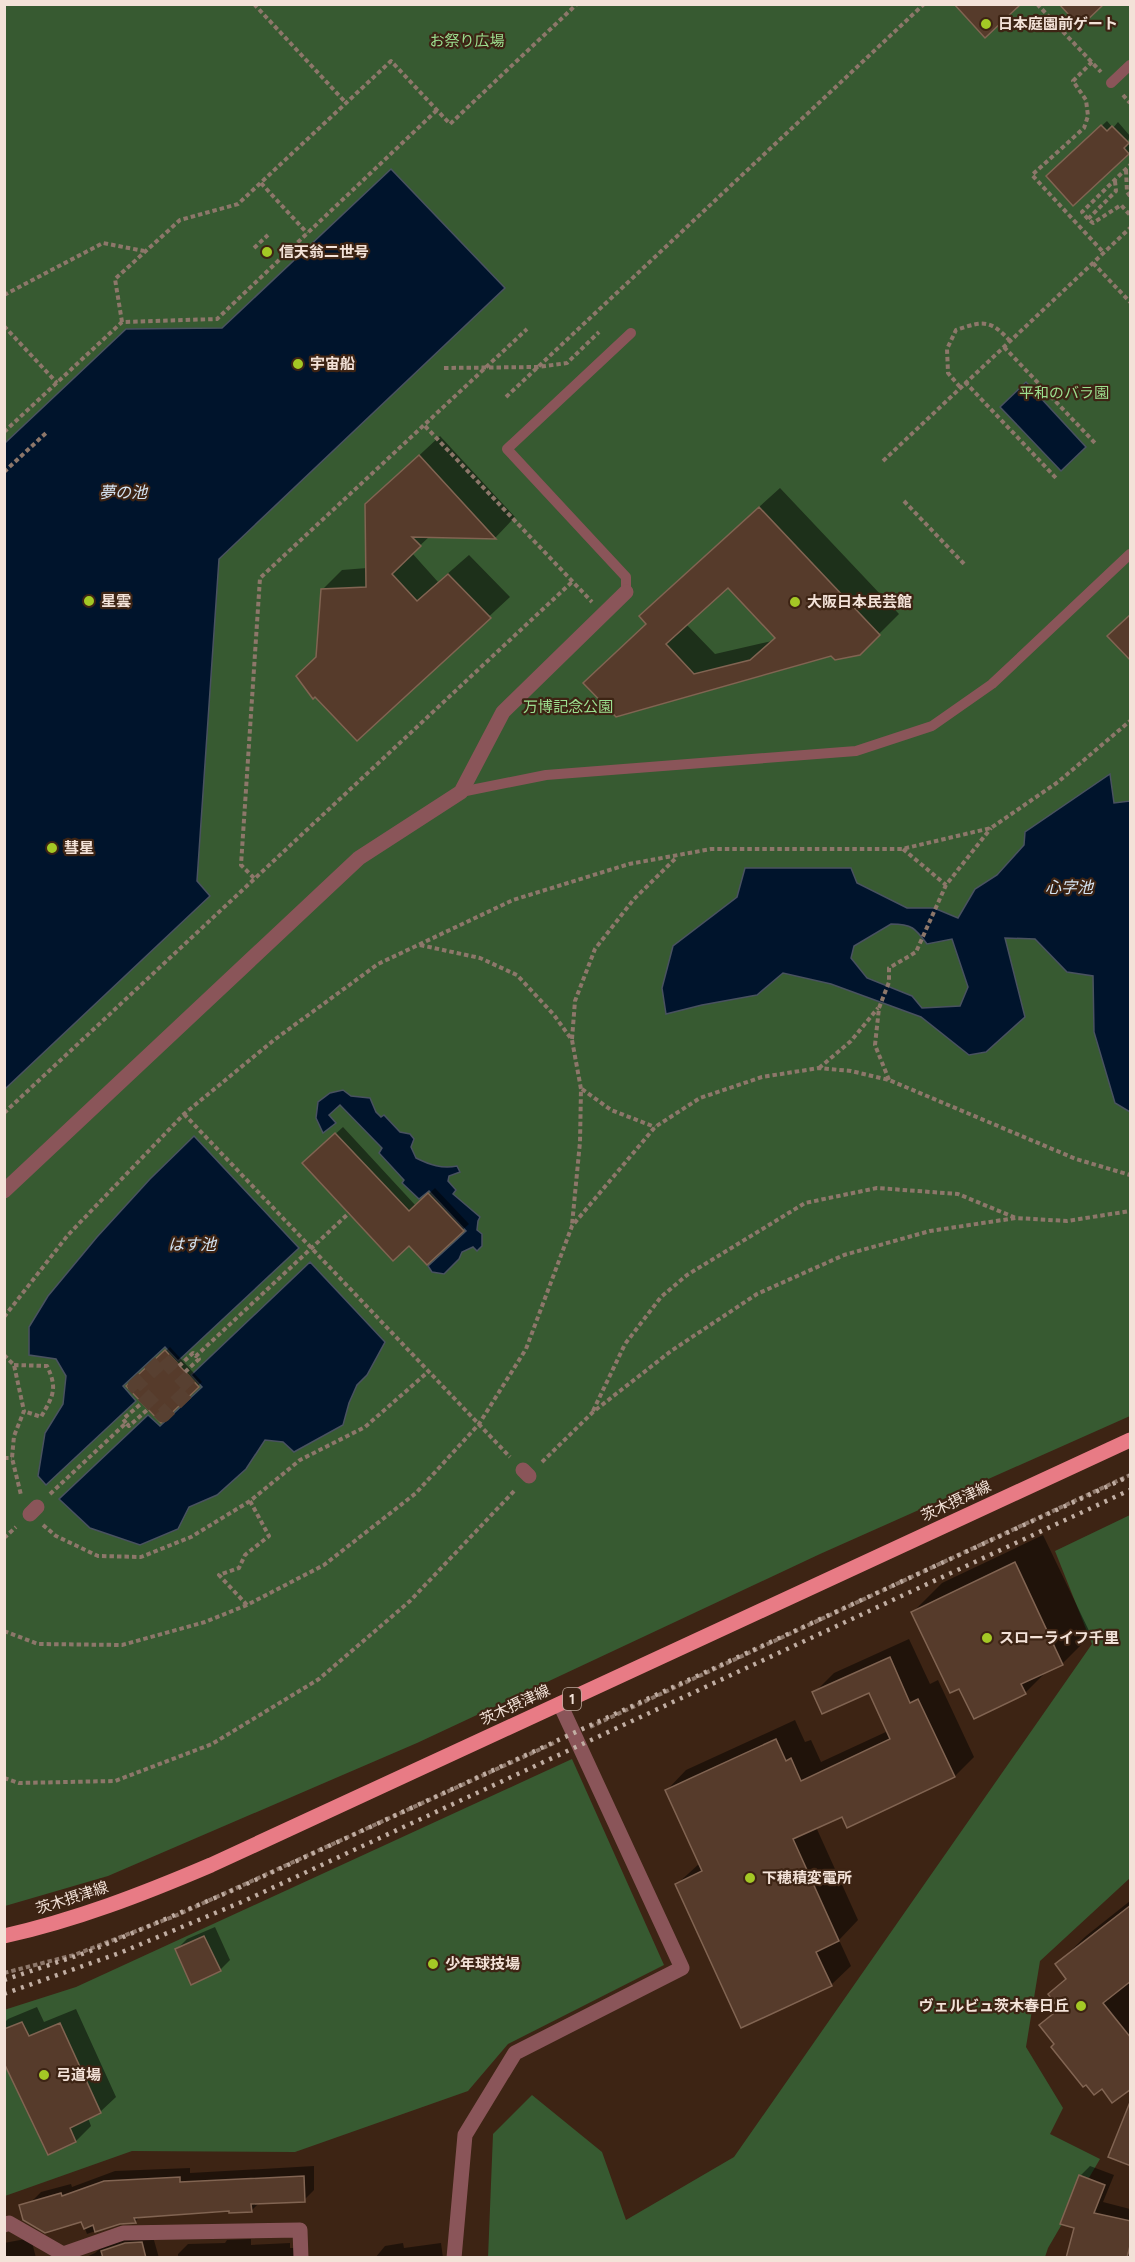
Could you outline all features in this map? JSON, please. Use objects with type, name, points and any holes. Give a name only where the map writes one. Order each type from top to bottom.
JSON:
[{"type":"main road","name":"茨木摂津線","points":[[4,1936],[84,1915],[182,1877],[1131,1440]]},
{"type":"street","points":[[4,1191],[359,858],[460,792],[503,712],[626,592]]},
{"type":"street","points":[[454,2258],[465,2135],[515,2053],[682,1968],[560,1704]]},
{"type":"street","points":[[4,2224],[9,2223],[63,2254],[123,2233],[300,2230],[301,2258]]},
{"type":"lane","points":[[1111,83],[1131,64]]},
{"type":"lane","points":[[626,592],[626,577],[507,448],[630,333]]},
{"type":"lane","points":[[460,792],[546,775],[856,752],[932,726],[992,684],[1131,554]]},
{"type":"path","points":[[254,4],[346,103]]},
{"type":"path","points":[[122,322],[115,279],[180,220],[238,204],[391,61],[450,124],[577,4]]},
{"type":"path","points":[[506,397],[924,4]]},
{"type":"path","points":[[1037,4],[1131,103]]},
{"type":"path","points":[[1092,62],[1073,81],[1086,100],[1088,116],[1084,128],[1032,175],[1104,253]]},
{"type":"path","points":[[4,432],[122,322],[217,319],[437,110]]},
{"type":"path","points":[[1131,165],[1082,212],[1093,223],[1121,204],[1131,215]]},
{"type":"path","points":[[1126,169],[1127,192],[1131,196]]},
{"type":"path","points":[[1088,219],[1116,191],[1115,181]]},
{"type":"path","points":[[261,183],[307,233]]},
{"type":"path","points":[[883,461],[1131,228]]},
{"type":"path","points":[[254,248],[268,235]]},
{"type":"path","points":[[4,295],[103,243],[145,252]]},
{"type":"path","points":[[1093,263],[1131,302]]},
{"type":"path","points":[[960,387],[948,373],[946,349],[956,330],[977,323],[997,327],[1010,341]]},
{"type":"path","points":[[4,326],[57,383]]},
{"type":"path","points":[[254,878],[242,865],[261,578],[527,329]]},
{"type":"path","points":[[444,368],[538,367],[567,363],[599,332]]},
{"type":"path","points":[[1004,346],[1095,443]]},
{"type":"path","points":[[965,382],[1057,479]]},
{"type":"path","points":[[425,426],[604,613]]},
{"type":"path","points":[[4,472],[46,433]]},
{"type":"path","points":[[904,501],[964,565]]},
{"type":"path","points":[[4,1113],[573,581]]},
{"type":"path","points":[[889,1080],[874,1045],[879,1008],[890,982],[889,968],[916,952],[946,885],[991,828],[1058,782],[1131,722]]},
{"type":"path","points":[[4,1317],[68,1235],[184,1114],[274,1040],[369,971],[419,945],[513,900],[629,864],[711,849],[902,849],[991,828]]},
{"type":"path","points":[[902,849],[946,885]]},
{"type":"path","points":[[4,1630],[38,1644],[122,1645],[205,1622],[247,1605],[324,1565],[417,1493],[479,1424],[526,1349],[572,1226],[580,1142],[581,1089],[572,1040],[575,1001],[595,949],[634,899],[679,855]]},
{"type":"path","points":[[419,945],[480,958],[517,975],[554,1015],[572,1040]]},
{"type":"path","points":[[819,1068],[851,1041],[879,1008]]},
{"type":"path","points":[[572,1226],[655,1127],[699,1098],[762,1077],[819,1068],[851,1071],[889,1080],[1076,1159],[1131,1175]]},
{"type":"path","points":[[581,1089],[611,1110],[655,1127]]},
{"type":"path","points":[[184,1114],[526,1473]]},
{"type":"path","points":[[593,1412],[625,1344],[661,1297],[687,1275],[805,1203],[877,1188],[958,1194],[1016,1218]]},
{"type":"path","points":[[4,1778],[19,1783],[115,1781],[212,1744],[319,1679],[411,1601],[526,1473],[593,1412],[671,1351],[758,1294],[844,1255],[930,1231],[1016,1218],[1067,1221],[1131,1211]]},
{"type":"path","points":[[196,1356],[349,1213]]},
{"type":"path","points":[[179,1366],[193,1353],[199,1359],[185,1372]]},
{"type":"path","points":[[4,1355],[14,1365],[24,1411],[14,1436],[12,1458],[18,1489],[56,1536],[98,1556],[141,1557],[191,1537],[250,1501],[300,1460],[365,1427],[429,1371]]},
{"type":"path","points":[[14,1365],[47,1366],[54,1381],[51,1398],[40,1417],[24,1411]]},
{"type":"path","points":[[142,1402],[123,1419],[129,1426],[147,1409]]},
{"type":"path","points":[[33,1510],[126,1423]]},
{"type":"path","points":[[4,1458],[12,1458]]},
{"type":"path","points":[[247,1605],[219,1575],[238,1568],[245,1555],[269,1536],[250,1501]]},
{"type":"green space","name":"万博記念公園","points":[[5,5],[1130,5],[1130,1416],[820,1554],[417,1743],[108,1876],[5,1906]]},
{"type":"green space","points":[[1130,1515],[1130,1878],[1040,1961],[1026,2047],[1063,2108],[1050,2134],[1100,2159],[1045,2257],[488,2258],[493,2134],[532,2095],[602,2152],[626,2220],[734,2157],[1092,1644],[1055,1551]]},
{"type":"green space","points":[[572,1759],[664,1965],[508,2044],[468,2091],[295,2152],[132,2151],[5,2196],[4,2010],[76,1987]]},
{"type":"water","name":"夢の池","points":[[391,169],[505,288],[219,559],[197,881],[210,896],[5,1089],[5,443],[126,329],[222,328]]},
{"type":"water","points":[[1026,382],[1086,447],[1061,471],[1000,407]]},
{"type":"water","name":"心字池","points":[[1110,774],[1114,803],[1130,801],[1130,1112],[1115,1103],[1094,1032],[1093,976],[1067,972],[1035,939],[1005,938],[1025,1017],[986,1052],[969,1055],[921,1017],[831,984],[783,973],[757,995],[666,1014],[662,988],[673,946],[737,897],[745,868],[851,868],[857,883],[907,908],[934,908],[958,918],[975,889],[997,875],[1024,845],[1025,832]],"holes":[[[891,924],[912,928],[927,944],[952,939],[968,987],[960,1006],[922,1008],[912,996],[867,978],[851,958],[854,946]]]},
{"type":"water","points":[[343,1090],[351,1096],[370,1098],[376,1112],[381,1117],[384,1115],[400,1132],[410,1134],[414,1139],[411,1147],[416,1158],[436,1166],[457,1166],[460,1172],[449,1176],[448,1181],[456,1190],[453,1194],[480,1217],[477,1230],[482,1234],[482,1246],[477,1251],[473,1247],[462,1252],[459,1259],[444,1274],[432,1272],[428,1266],[466,1231],[429,1191],[419,1199],[402,1183],[404,1180],[379,1153],[382,1148],[340,1105],[329,1115],[336,1123],[323,1133],[316,1118],[318,1102],[330,1093]]},
{"type":"water","name":"はす池","points":[[194,1136],[299,1248],[178,1361],[165,1347],[123,1386],[136,1401],[46,1485],[38,1476],[45,1433],[63,1404],[66,1376],[56,1359],[29,1355],[29,1327],[48,1296],[97,1237],[150,1179]]},
{"type":"water","points":[[310,1262],[385,1342],[367,1375],[357,1385],[343,1425],[294,1452],[283,1442],[265,1440],[246,1469],[217,1495],[189,1507],[178,1529],[140,1545],[90,1528],[59,1499],[148,1415],[160,1426],[202,1387],[191,1375]]},
{"type":"building","name":"日本庭園前ゲート","points":[[954,4],[1021,4],[985,38]]},
{"type":"building","points":[[1059,4],[1104,4],[1080,27]]},
{"type":"building","points":[[1101,125],[1107,131],[1112,126],[1129,143],[1124,148],[1129,154],[1073,206],[1046,176]]},
{"type":"building","points":[[419,455],[496,539],[412,537],[421,546],[392,574],[417,601],[448,574],[491,618],[357,741],[315,697],[313,699],[296,676],[316,657],[321,589],[366,587],[365,504]]},
{"type":"building","name":"大阪日本民芸館","points":[[759,507],[880,635],[860,655],[835,660],[831,656],[616,717],[583,683],[646,624],[639,616]],"holes":[[[728,588],[775,638],[750,660],[694,674],[666,644]]]},
{"type":"building","points":[[1131,614],[1131,661],[1107,636]]},
{"type":"building","points":[[335,1133],[409,1211],[428,1193],[464,1231],[427,1265],[409,1246],[393,1261],[302,1163]]},
{"type":"building","points":[[165,1350],[199,1387],[161,1423],[126,1386]]},
{"type":"building","name":"スローライフ千里","points":[[1015,1562],[1063,1665],[1021,1684],[1026,1694],[974,1719],[959,1689],[950,1693],[911,1612]]},
{"type":"building","name":"下穂積変電所","points":[[890,1657],[910,1703],[918,1699],[955,1777],[847,1828],[842,1817],[793,1839],[839,1941],[816,1952],[832,1986],[741,2028],[675,1884],[702,1871],[665,1790],[776,1739],[786,1761],[791,1758],[801,1781],[890,1739],[869,1693],[822,1714],[812,1692]]},
{"type":"building","name":"ヴェルビュ茨木春日丘","points":[[1131,1905],[1131,1981],[1103,2003],[1131,2038],[1131,2089],[1112,2103],[1102,2089],[1094,2095],[1086,2085],[1083,2087],[1051,2047],[1054,2044],[1039,2025],[1059,2009],[1048,1994],[1066,1979],[1055,1964]]},
{"type":"building","points":[[204,1936],[221,1971],[191,1985],[175,1949]]},
{"type":"building","name":"弓道場","points":[[22,2022],[29,2036],[60,2023],[101,2113],[70,2128],[76,2142],[48,2155],[4,2063],[4,2029]]},
{"type":"building","points":[[1131,2103],[1131,2166],[1108,2157]]},
{"type":"building","points":[[1079,2175],[1105,2185],[1094,2213],[1131,2221],[1131,2242],[1127,2258],[1066,2258],[1074,2228],[1060,2224]]},
{"type":"building","points":[[304,2176],[305,2202],[251,2204],[252,2212],[229,2213],[229,2211],[134,2218],[136,2223],[120,2224],[95,2232],[93,2225],[84,2229],[81,2222],[45,2233],[23,2220],[19,2205],[61,2193],[62,2196],[104,2181],[180,2177],[180,2182]]},
{"type":"building","points":[[142,2242],[146,2258],[103,2258],[101,2251],[125,2243]]},
{"type":"tunnel","points":[[164,1359],[191,1388],[163,1415],[135,1386],[164,1359]]},
{"type":"railway","points":[[4,1980],[88,1952],[238,1888],[1130,1476]]},
{"type":"railway","points":[[4,1994],[122,1952],[244,1901],[1130,1490]]},
{"type":"place","name":"日本庭園前ゲート","points":[[986,24]]},
{"type":"place","name":"信天翁二世号","points":[[267,252]]},
{"type":"place","name":"宇宙船","points":[[298,364]]},
{"type":"place","name":"星雲","points":[[89,601]]},
{"type":"place","name":"大阪日本民芸館","points":[[795,602]]},
{"type":"place","name":"彗星","points":[[52,848]]},
{"type":"place","name":"スローライフ千里","points":[[987,1638]]},
{"type":"place","name":"下穂積変電所","points":[[750,1878]]},
{"type":"place","name":"少年球技場","points":[[433,1964]]},
{"type":"place","name":"ヴェルビュ茨木春日丘","points":[[1081,2006]]},
{"type":"place","name":"弓道場","points":[[44,2075]]},
{"type":"park label","name":"お祭り広場","points":[[467,41]]},
{"type":"park label","name":"平和のバラ園","points":[[1064,393]]}]
